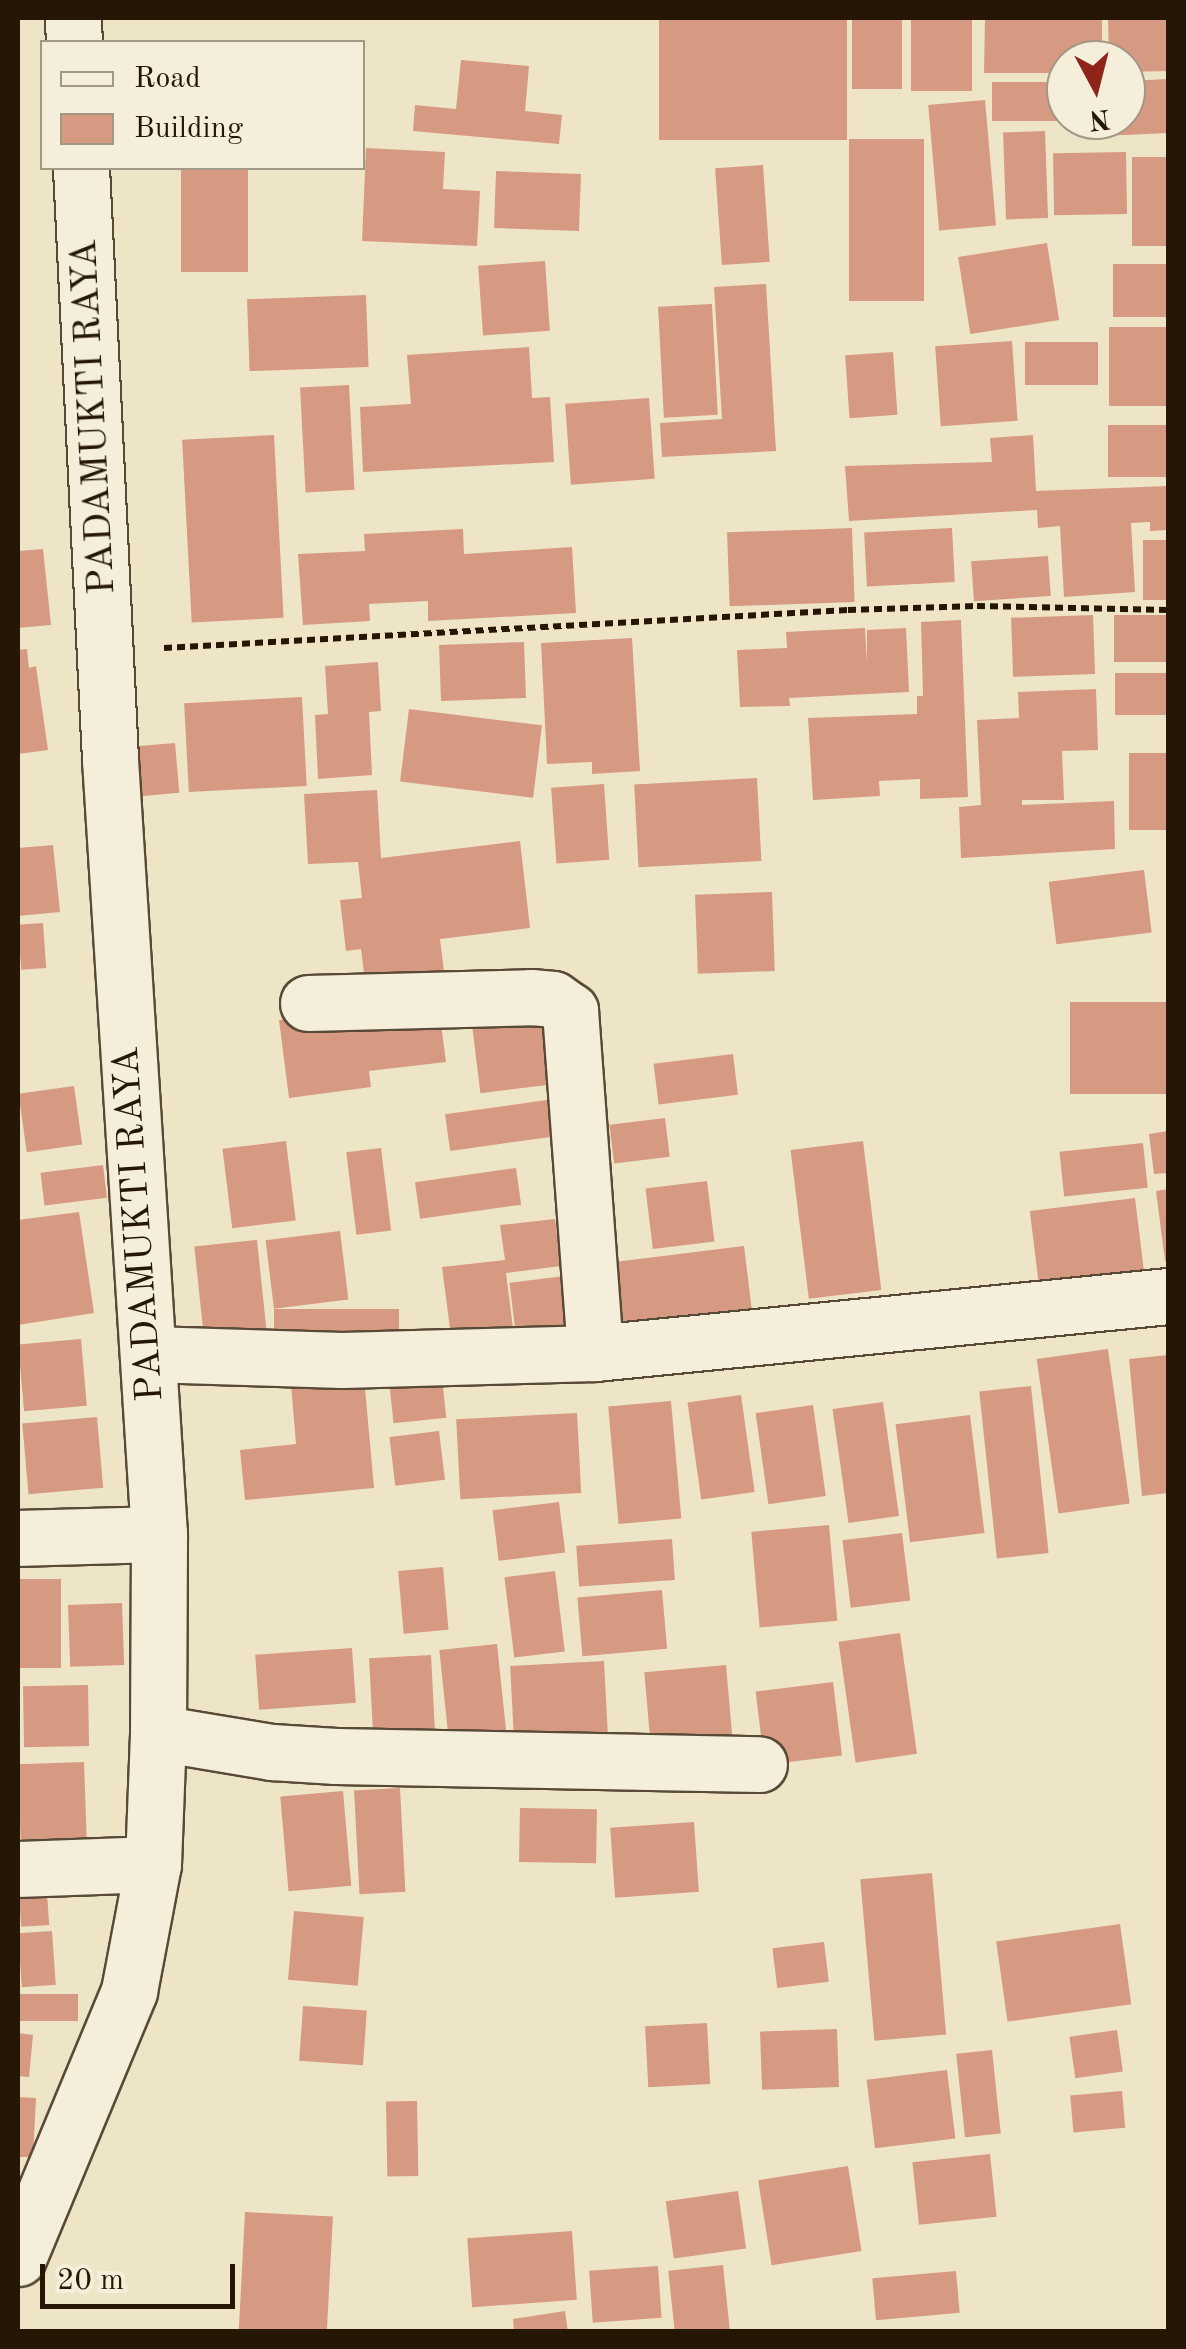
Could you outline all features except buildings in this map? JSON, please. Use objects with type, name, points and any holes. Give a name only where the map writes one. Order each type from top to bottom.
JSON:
[{"type":"street","name":"PADAMUKTI RAYA","points":[[18,2258],[129,1990],[153,1864],[158,1733],[159,1534],[110,758],[108,651],[81,170]]},
{"type":"street","points":[[308,1002],[531,997],[553,998],[570,1011],[594,1353]]},
{"type":"street","points":[[149,1354],[342,1360],[594,1353],[1168,1296]]},
{"type":"street","points":[[18,1538],[159,1534]]},
{"type":"street","points":[[158,1733],[272,1752],[336,1756],[760,1764]]},
{"type":"street","points":[[18,1869],[153,1864]]},
{"type":"path","points":[[108,651],[848,610],[977,606],[1168,610]]}]
